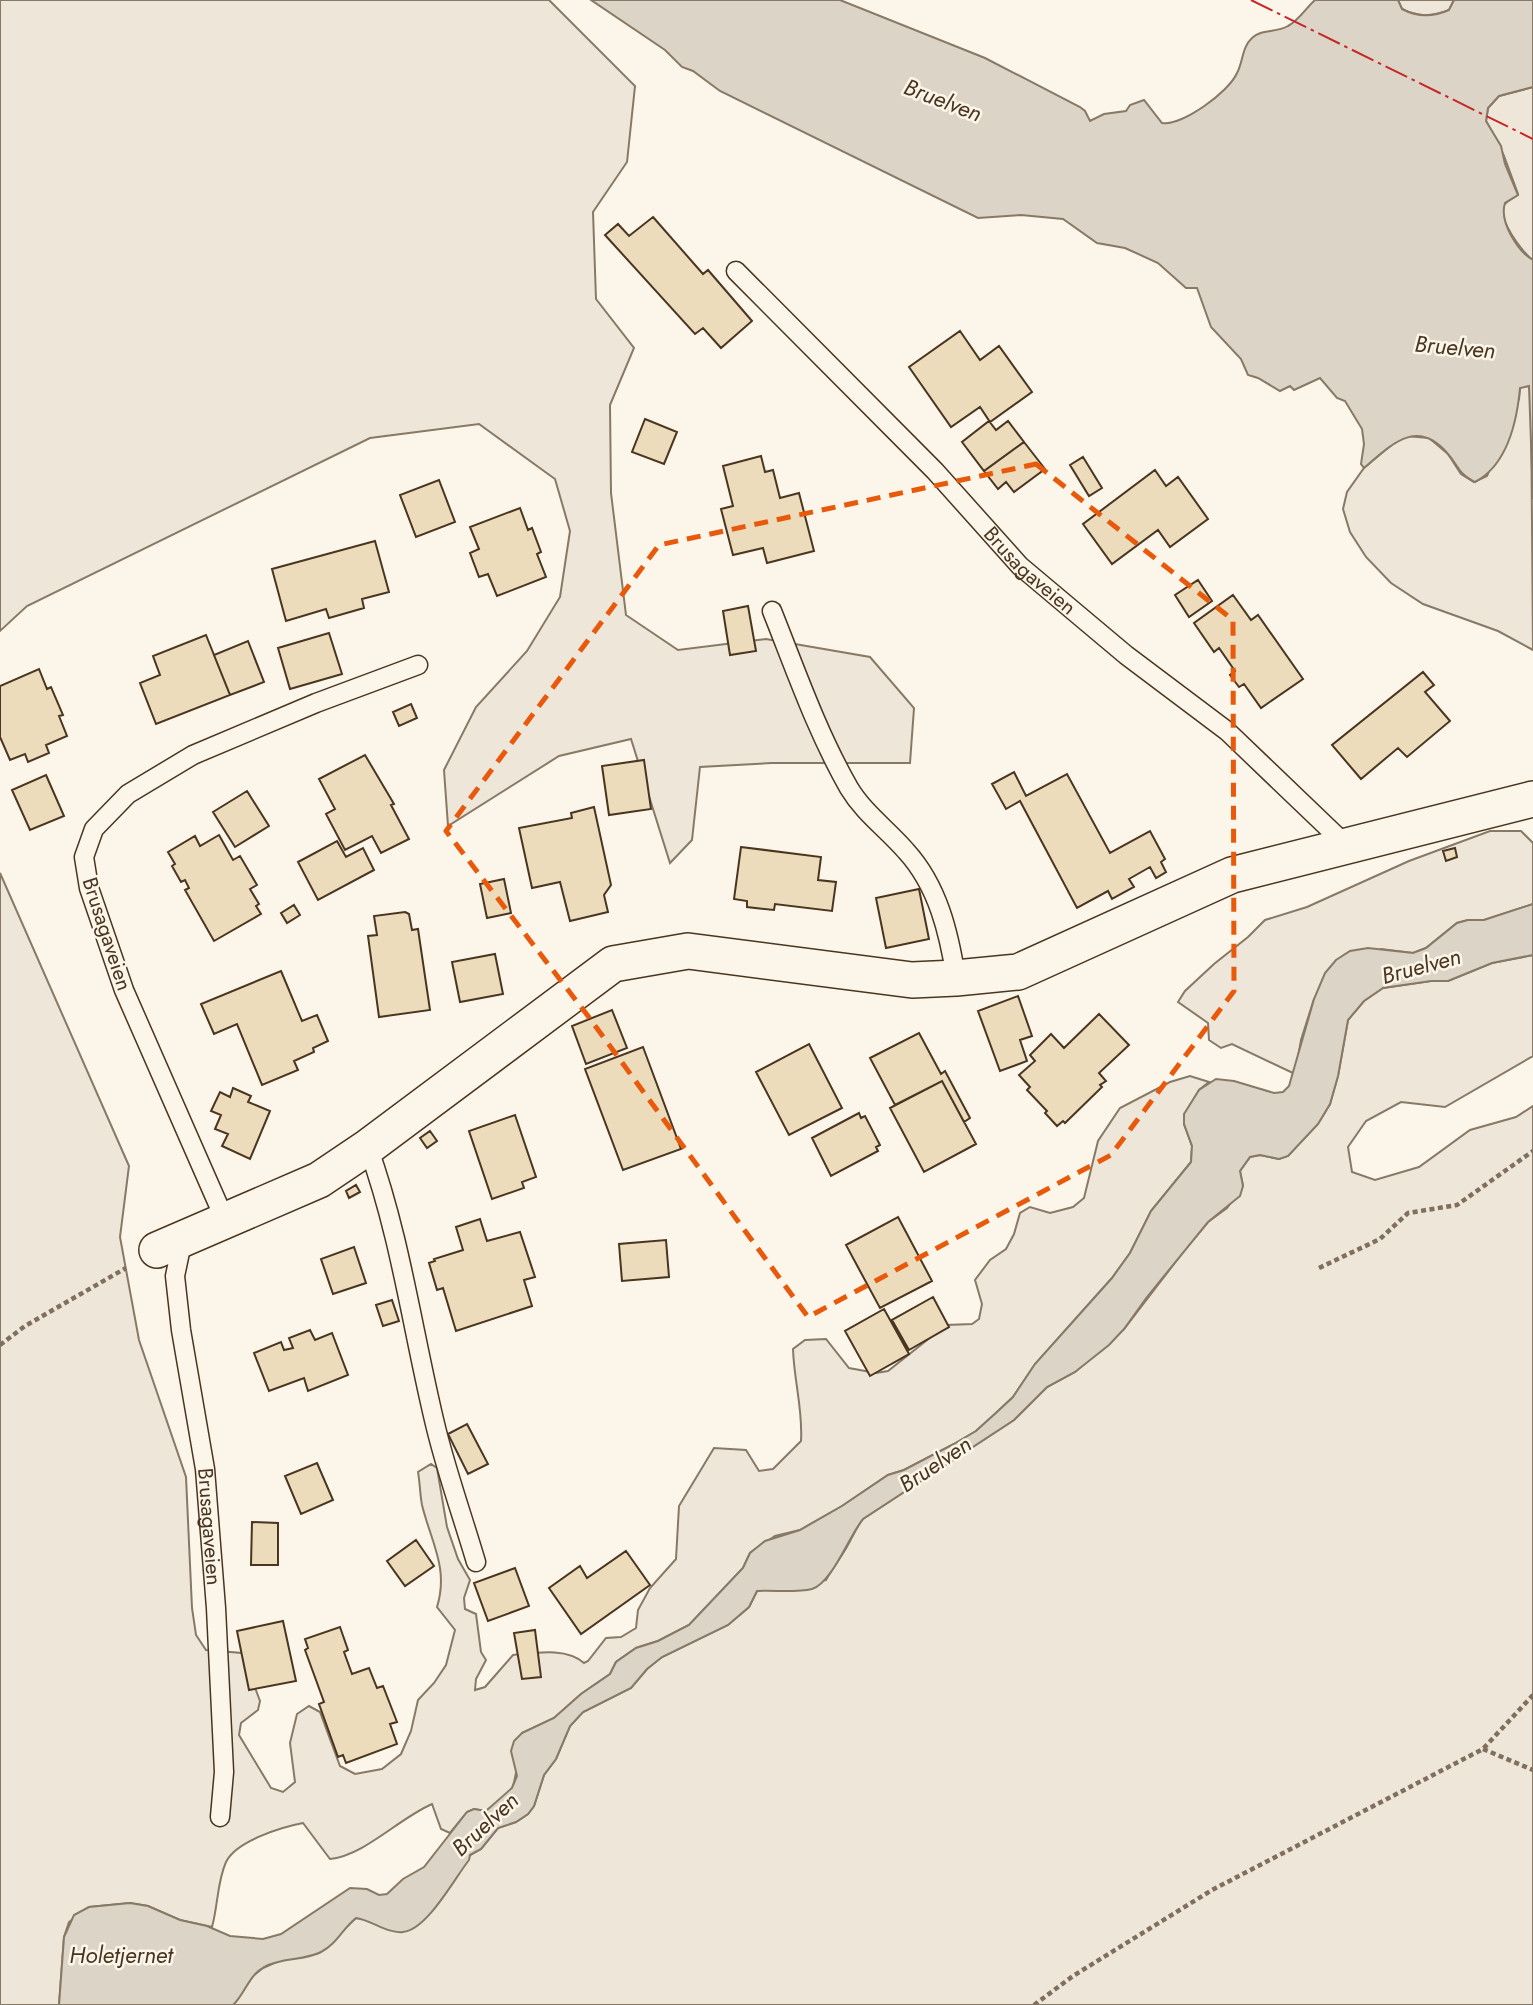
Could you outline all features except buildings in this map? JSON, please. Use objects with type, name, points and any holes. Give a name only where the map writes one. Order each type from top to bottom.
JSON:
[{"type":"street","points":[[170,1244],[319,1180],[368,1147],[612,964],[688,951],[912,980],[1018,972],[1232,875],[1533,799]]},
{"type":"lane","name":"Brusagaveien","points":[[736,271],[935,471],[1020,566],[1126,655],[1227,731],[1346,845]]},
{"type":"lane","points":[[772,611],[817,725],[849,789],[869,816],[905,850],[931,887],[943,917],[956,978]]},
{"type":"lane","name":"Brusagaveien","points":[[225,1220],[124,990],[89,888],[84,857],[94,829],[128,794],[193,755],[418,665]]},
{"type":"lane","points":[[368,1147],[402,1265],[436,1430],[476,1562]]},
{"type":"lane","name":"Brusagaveien","points":[[170,1244],[181,1330],[205,1469],[216,1608],[224,1772],[220,1817]]},
{"type":"path","points":[[1319,1268],[1380,1239],[1408,1213],[1457,1205],[1533,1151]]},
{"type":"path","points":[[0,1345],[25,1326],[170,1244]]},
{"type":"path","points":[[1034,2005],[1073,1976],[1212,1890],[1483,1749],[1533,1695]]},
{"type":"path","points":[[1483,1749],[1533,1770]]},
{"type":"highlighted area","points":[[1036,464],[1233,620],[1234,991],[1111,1155],[808,1317],[588,1016],[446,831],[659,545]]},
{"type":"shaded area","points":[[0,0],[549,0],[635,86],[627,162],[593,212],[596,299],[634,348],[610,405],[611,493],[626,615],[678,650],[766,639],[870,657],[914,708],[910,763],[772,763],[700,767],[692,840],[670,863],[631,739],[559,756],[448,826],[444,770],[476,707],[527,651],[560,597],[570,531],[555,479],[479,424],[370,438],[27,606],[0,631]]},
{"type":"shaded area","points":[[1398,0],[1454,0],[1449,10],[1425,15],[1402,9]]},
{"type":"shaded area","points":[[1533,87],[1533,260],[1517,243],[1504,218],[1504,205],[1518,194],[1504,156],[1486,121],[1488,108],[1499,96]]},
{"type":"shaded area","points":[[1529,386],[1531,397],[1533,650],[1498,631],[1423,604],[1391,583],[1366,557],[1350,532],[1343,509],[1347,492],[1364,468],[1406,436],[1429,438],[1448,454],[1461,474],[1474,482],[1487,476],[1519,399],[1520,388]]},
{"type":"shaded area","points":[[1490,831],[1521,831],[1533,843],[1533,904],[1484,920],[1457,923],[1426,948],[1413,953],[1381,949],[1314,999],[1301,1040],[1295,1074],[1232,1044],[1221,1048],[1209,1040],[1208,1023],[1178,1002],[1185,991],[1265,920],[1307,907],[1409,861]]},
{"type":"shaded area","points":[[0,873],[129,1166],[120,1237],[139,1340],[186,1477],[192,1608],[196,1635],[206,1650],[242,1653],[260,1701],[258,1710],[241,1723],[239,1735],[271,1788],[283,1792],[295,1782],[290,1743],[297,1714],[309,1706],[320,1712],[340,1766],[355,1774],[382,1769],[401,1754],[411,1731],[418,1700],[446,1665],[455,1630],[437,1607],[440,1567],[422,1505],[418,1472],[431,1464],[437,1468],[447,1527],[458,1559],[470,1580],[464,1598],[465,1609],[476,1614],[481,1652],[486,1660],[476,1679],[475,1690],[485,1687],[513,1655],[559,1653],[584,1663],[606,1638],[621,1637],[636,1628],[638,1610],[650,1588],[676,1559],[679,1506],[714,1448],[746,1450],[759,1471],[773,1469],[801,1441],[793,1349],[805,1340],[826,1339],[849,1368],[876,1373],[888,1371],[946,1325],[972,1324],[979,1319],[982,1304],[975,1280],[990,1260],[1006,1249],[1020,1213],[1030,1207],[1050,1213],[1073,1207],[1084,1198],[1098,1141],[1120,1108],[1170,1082],[1190,1076],[1209,1082],[1199,1090],[1184,1124],[1192,1146],[1191,1162],[1151,1211],[1130,1253],[1112,1278],[1035,1364],[1013,1397],[976,1431],[904,1470],[888,1475],[800,1530],[775,1536],[750,1553],[743,1568],[689,1625],[658,1641],[636,1648],[616,1662],[610,1674],[581,1694],[554,1718],[522,1733],[513,1784],[510,1791],[497,1803],[486,1811],[474,1809],[467,1812],[450,1833],[441,1829],[432,1804],[369,1844],[330,1859],[303,1823],[260,1836],[231,1854],[226,1862],[212,1927],[180,1920],[148,1906],[130,1903],[89,1907],[69,1922],[64,1937],[59,2005],[0,2005]]},
{"type":"shaded area","points":[[1533,955],[1533,1056],[1445,1107],[1401,1102],[1366,1121],[1348,1147],[1352,1172],[1375,1180],[1419,1167],[1470,1130],[1516,1117],[1533,1106],[1533,2005],[233,2005],[253,1976],[263,1968],[281,1960],[319,1953],[356,1918],[370,1920],[387,1928],[420,1904],[457,1873],[470,1855],[481,1849],[498,1828],[516,1822],[528,1814],[534,1806],[544,1775],[556,1759],[570,1726],[583,1712],[631,1688],[647,1669],[662,1657],[728,1625],[749,1607],[757,1591],[826,1580],[863,1519],[1014,1420],[1047,1387],[1075,1372],[1124,1329],[1208,1222],[1227,1208],[1243,1186],[1240,1171],[1250,1157],[1260,1155],[1279,1159],[1288,1156],[1318,1124],[1330,1104],[1348,1020],[1364,1001],[1383,988],[1448,981],[1492,963]]},
{"type":"water","name":"Bruelven","points":[[591,0],[840,0],[985,58],[1080,107],[1090,121],[1104,114],[1126,111],[1130,105],[1144,100],[1162,123],[1192,114],[1215,98],[1232,81],[1252,38],[1260,33],[1288,26],[1315,0],[1398,0],[1402,9],[1425,15],[1449,10],[1454,0],[1533,0],[1533,87],[1499,96],[1488,108],[1486,121],[1501,146],[1505,164],[1518,195],[1505,203],[1507,227],[1521,250],[1533,260],[1533,499],[1529,386],[1520,388],[1513,428],[1503,453],[1495,465],[1475,482],[1462,472],[1437,443],[1426,437],[1415,436],[1394,444],[1364,468],[1361,464],[1364,444],[1362,429],[1345,401],[1337,398],[1320,378],[1294,390],[1290,386],[1280,391],[1248,375],[1241,359],[1211,327],[1197,288],[1186,288],[1158,263],[1125,248],[1097,243],[1063,219],[1021,215],[978,218],[720,91],[693,71],[682,67],[665,50]]},
{"type":"water","points":[[1533,904],[1533,955],[1492,963],[1448,981],[1383,988],[1364,1001],[1348,1020],[1330,1104],[1318,1124],[1288,1156],[1279,1159],[1260,1155],[1250,1157],[1240,1171],[1243,1186],[1240,1196],[1208,1222],[1109,1345],[1075,1372],[1047,1387],[1014,1420],[863,1519],[833,1569],[819,1585],[799,1591],[757,1591],[749,1607],[728,1625],[662,1657],[647,1669],[631,1688],[583,1712],[570,1726],[556,1759],[544,1775],[534,1806],[528,1814],[516,1822],[498,1828],[481,1849],[470,1855],[448,1891],[421,1923],[412,1929],[397,1932],[356,1918],[321,1952],[264,1967],[250,1980],[233,2005],[59,2005],[64,1937],[74,1915],[89,1907],[130,1903],[148,1906],[180,1920],[207,1926],[230,1936],[263,1939],[281,1934],[350,1888],[367,1889],[379,1895],[387,1894],[403,1879],[424,1867],[467,1812],[474,1809],[486,1811],[512,1788],[517,1776],[511,1751],[514,1741],[522,1733],[554,1718],[581,1694],[610,1674],[616,1662],[636,1648],[658,1641],[689,1625],[743,1568],[750,1553],[765,1541],[800,1530],[888,1475],[904,1470],[954,1444],[976,1431],[1013,1397],[1035,1364],[1112,1278],[1130,1253],[1151,1211],[1191,1162],[1192,1146],[1184,1124],[1184,1114],[1199,1090],[1216,1079],[1234,1081],[1274,1093],[1283,1092],[1289,1086],[1314,999],[1325,973],[1336,960],[1350,951],[1368,948],[1413,953],[1426,948],[1457,923],[1484,920]]},
{"type":"power","points":[[1251,0],[1533,139]]},
{"type":"water label","name":"Holetjernet","points":[[121,1955]]}]
